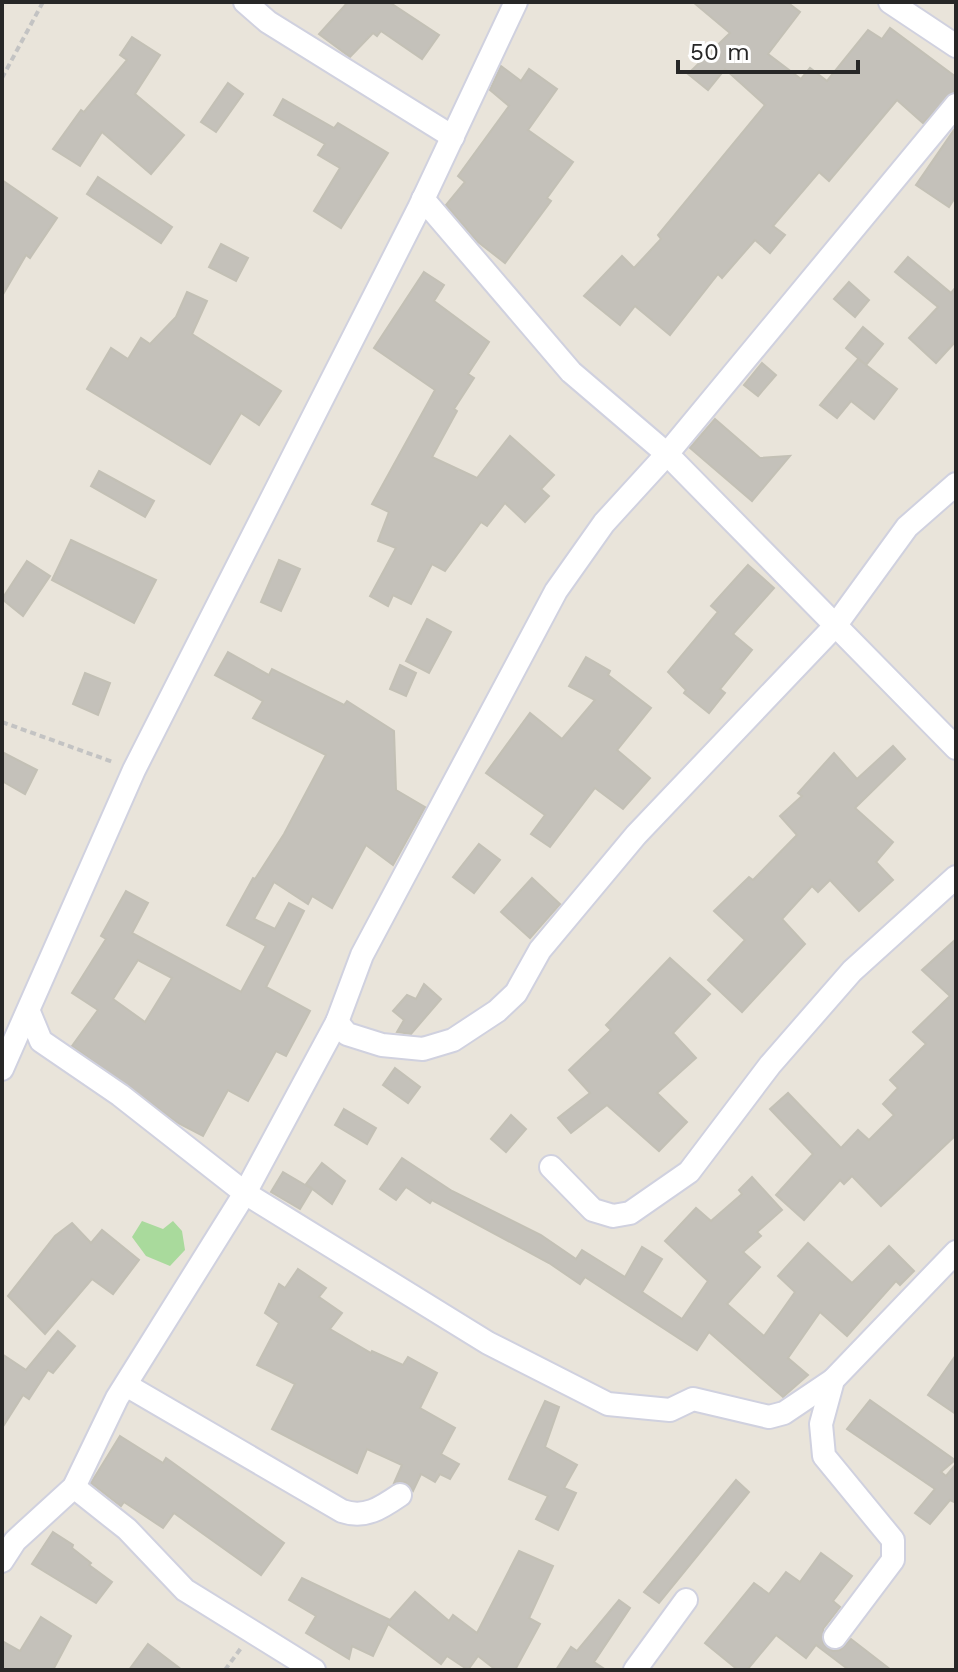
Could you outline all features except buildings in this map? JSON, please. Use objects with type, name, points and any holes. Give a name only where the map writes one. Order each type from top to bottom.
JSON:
[{"type":"street","points":[[245,2],[268,22],[453,137]]},
{"type":"street","points":[[2,1069],[134,770],[423,199],[516,2]]},
{"type":"street","points":[[890,2],[956,46]]},
{"type":"street","points":[[2,1561],[15,1541],[74,1487],[126,1385],[245,1193],[337,1022],[362,955],[556,591],[604,523],[667,454],[956,105]]},
{"type":"street","points":[[423,199],[571,372],[667,454],[956,748]]},
{"type":"street","points":[[337,1022],[347,1034],[382,1045],[423,1049],[453,1040],[497,1011],[516,993],[540,950],[636,835],[835,626],[907,527],[956,484]]},
{"type":"street","points":[[551,1167],[593,1210],[613,1216],[630,1213],[689,1172],[770,1065],[852,971],[956,877]]},
{"type":"street","points":[[29,1012],[41,1041],[120,1095],[245,1193],[488,1343],[608,1404],[670,1410],[693,1399],[769,1417],[784,1413],[833,1380],[956,1252]]},
{"type":"street","points":[[833,1380],[821,1424],[824,1456],[893,1540],[895,1550],[893,1560],[835,1637]]},
{"type":"street","points":[[126,1385],[342,1511],[362,1515],[380,1509],[400,1495]]},
{"type":"street","points":[[74,1487],[127,1529],[185,1590],[314,1670]]},
{"type":"street","points":[[635,1670],[686,1600]]},
{"type":"path","points":[[2,78],[43,2]]},
{"type":"path","points":[[2,722],[134,770]]},
{"type":"green space","points":[[142,1221],[163,1229],[173,1221],[182,1231],[185,1250],[170,1266],[146,1256],[132,1237]]}]
